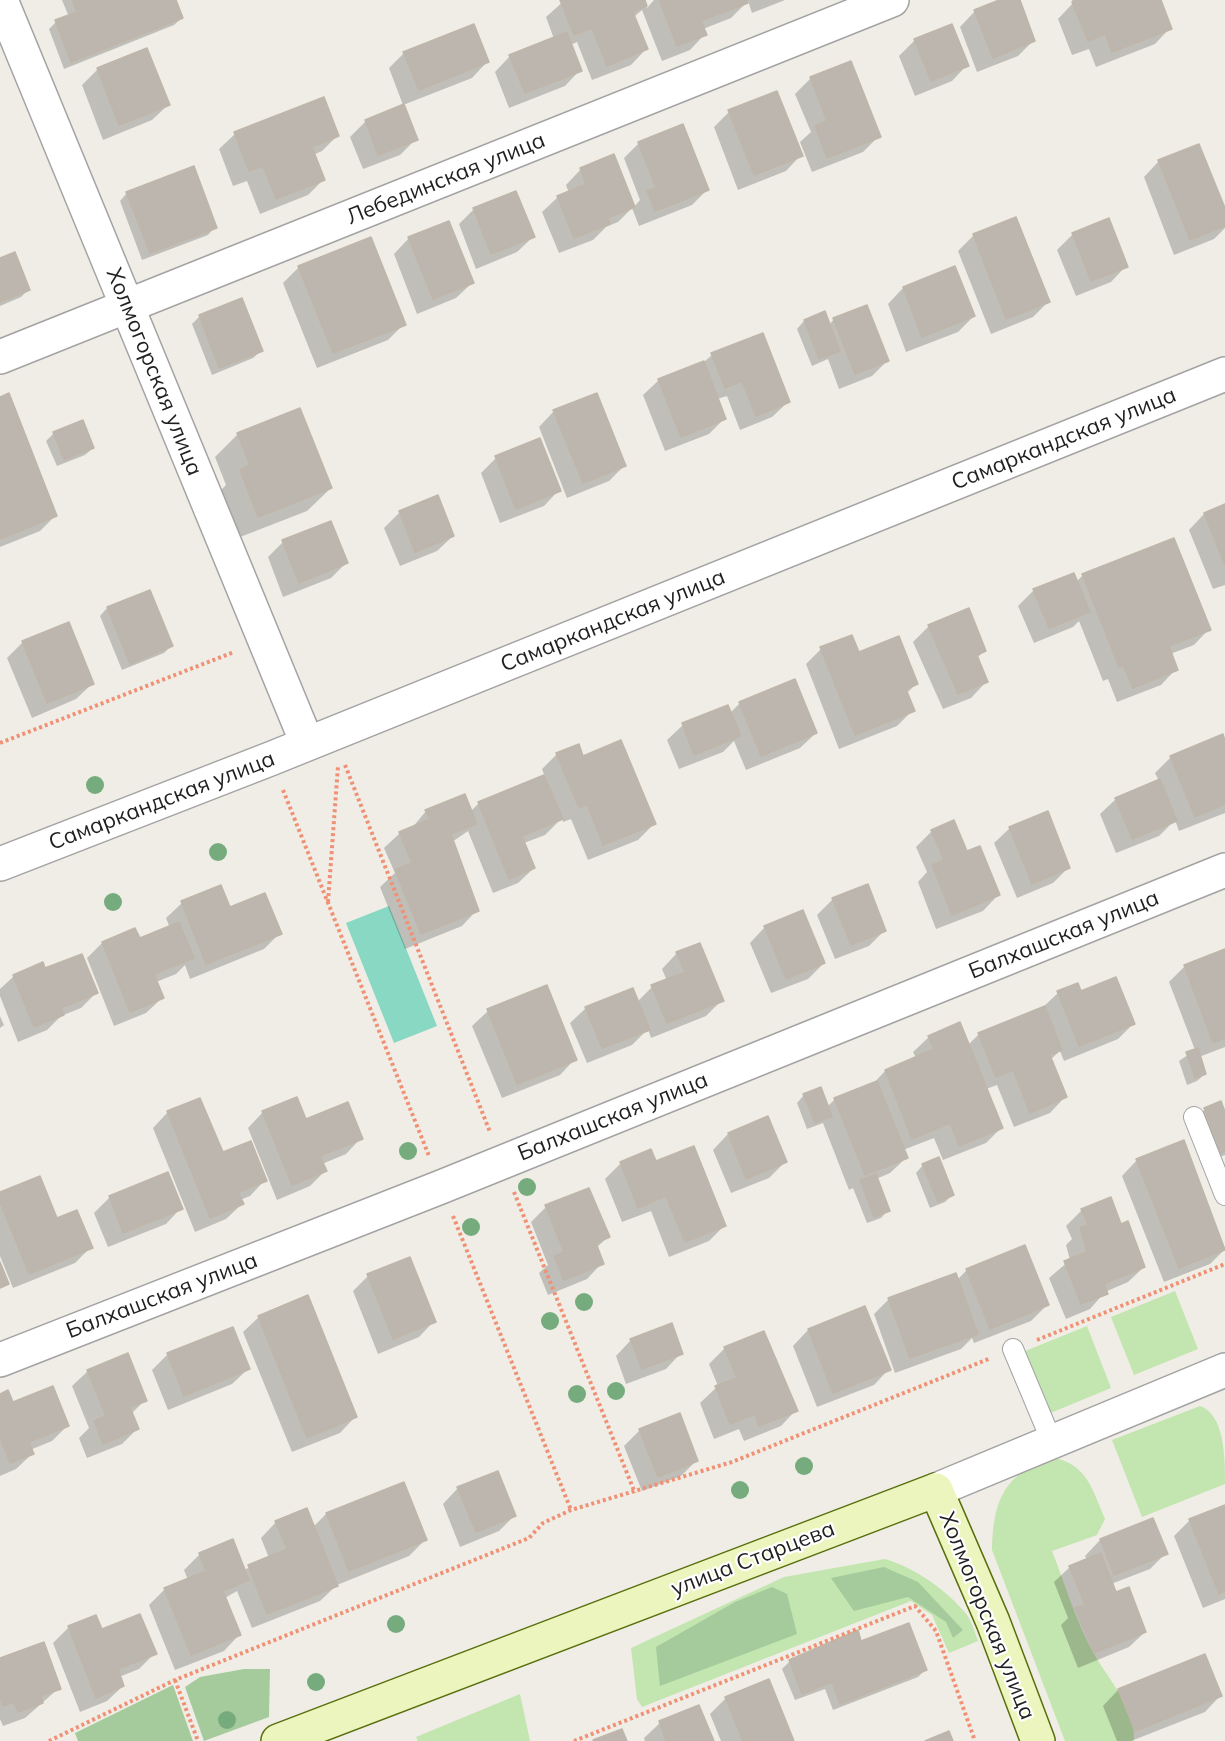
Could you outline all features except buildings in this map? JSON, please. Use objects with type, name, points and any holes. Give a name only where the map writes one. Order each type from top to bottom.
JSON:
[{"type":"main road","name":"улица Старцева","points":[[278,1741],[936,1490]]},
{"type":"main road","name":"Холмогорская улица","points":[[936,1490],[993,1622],[1038,1741]]},
{"type":"street","name":"Холмогорская улица","points":[[1,0],[265,641],[326,743]]},
{"type":"street","name":"Лебединская улица","points":[[0,357],[892,0]]},
{"type":"street","name":"Самаркандская улица","points":[[0,864],[270,759],[326,743],[1225,374]]},
{"type":"street","name":"Балхашская улица","points":[[0,1360],[502,1162],[1225,870]]},
{"type":"street","name":"улица Старцева","points":[[936,1490],[1225,1370]]},
{"type":"lane","points":[[1194,1118],[1225,1195]]},
{"type":"lane","points":[[1013,1349],[1052,1442]]},
{"type":"path","points":[[0,743],[265,641]]},
{"type":"path","points":[[270,759],[328,902],[326,743]]},
{"type":"path","points":[[326,743],[502,1162],[635,1493]]},
{"type":"path","points":[[49,1741],[175,1680],[529,1538],[543,1523],[572,1510],[635,1493],[732,1462],[1225,1263]]},
{"type":"path","points":[[574,1741],[915,1606],[936,1631],[975,1741]]},
{"type":"path","points":[[175,1680],[198,1741]]},
{"type":"green space","points":[[389,906],[437,1026],[394,1043],[346,923]]},
{"type":"green space","points":[[1175,1291],[1198,1349],[1134,1375],[1111,1317]]},
{"type":"green space","points":[[1087,1326],[1111,1388],[1048,1414],[1023,1352]]},
{"type":"green space","points":[[1200,1406],[1208,1411],[1219,1428],[1224,1450],[1225,1484],[1142,1517],[1112,1440]]},
{"type":"green space","points":[[1054,1458],[1074,1466],[1087,1480],[1105,1519],[1097,1535],[1052,1551],[1088,1642],[1126,1706],[1131,1718],[1134,1741],[1065,1741],[992,1550],[995,1517],[1005,1491],[1023,1471]]},
{"type":"green space","points":[[885,1559],[919,1574],[950,1597],[969,1618],[978,1641],[949,1653],[932,1615],[911,1601],[642,1707],[637,1699],[631,1648],[784,1577]]},
{"type":"green space","points":[[884,1567],[918,1582],[963,1630],[953,1638],[946,1622],[908,1597],[854,1611],[831,1578]]},
{"type":"green space","points":[[772,1587],[787,1594],[797,1634],[660,1686],[656,1647],[735,1602]]},
{"type":"green space","points":[[244,1669],[270,1669],[269,1717],[204,1741],[185,1687],[200,1677]]},
{"type":"green space","points":[[173,1685],[193,1741],[78,1741],[75,1733]]},
{"type":"green space","points":[[520,1694],[530,1741],[418,1741],[416,1737]]}]
